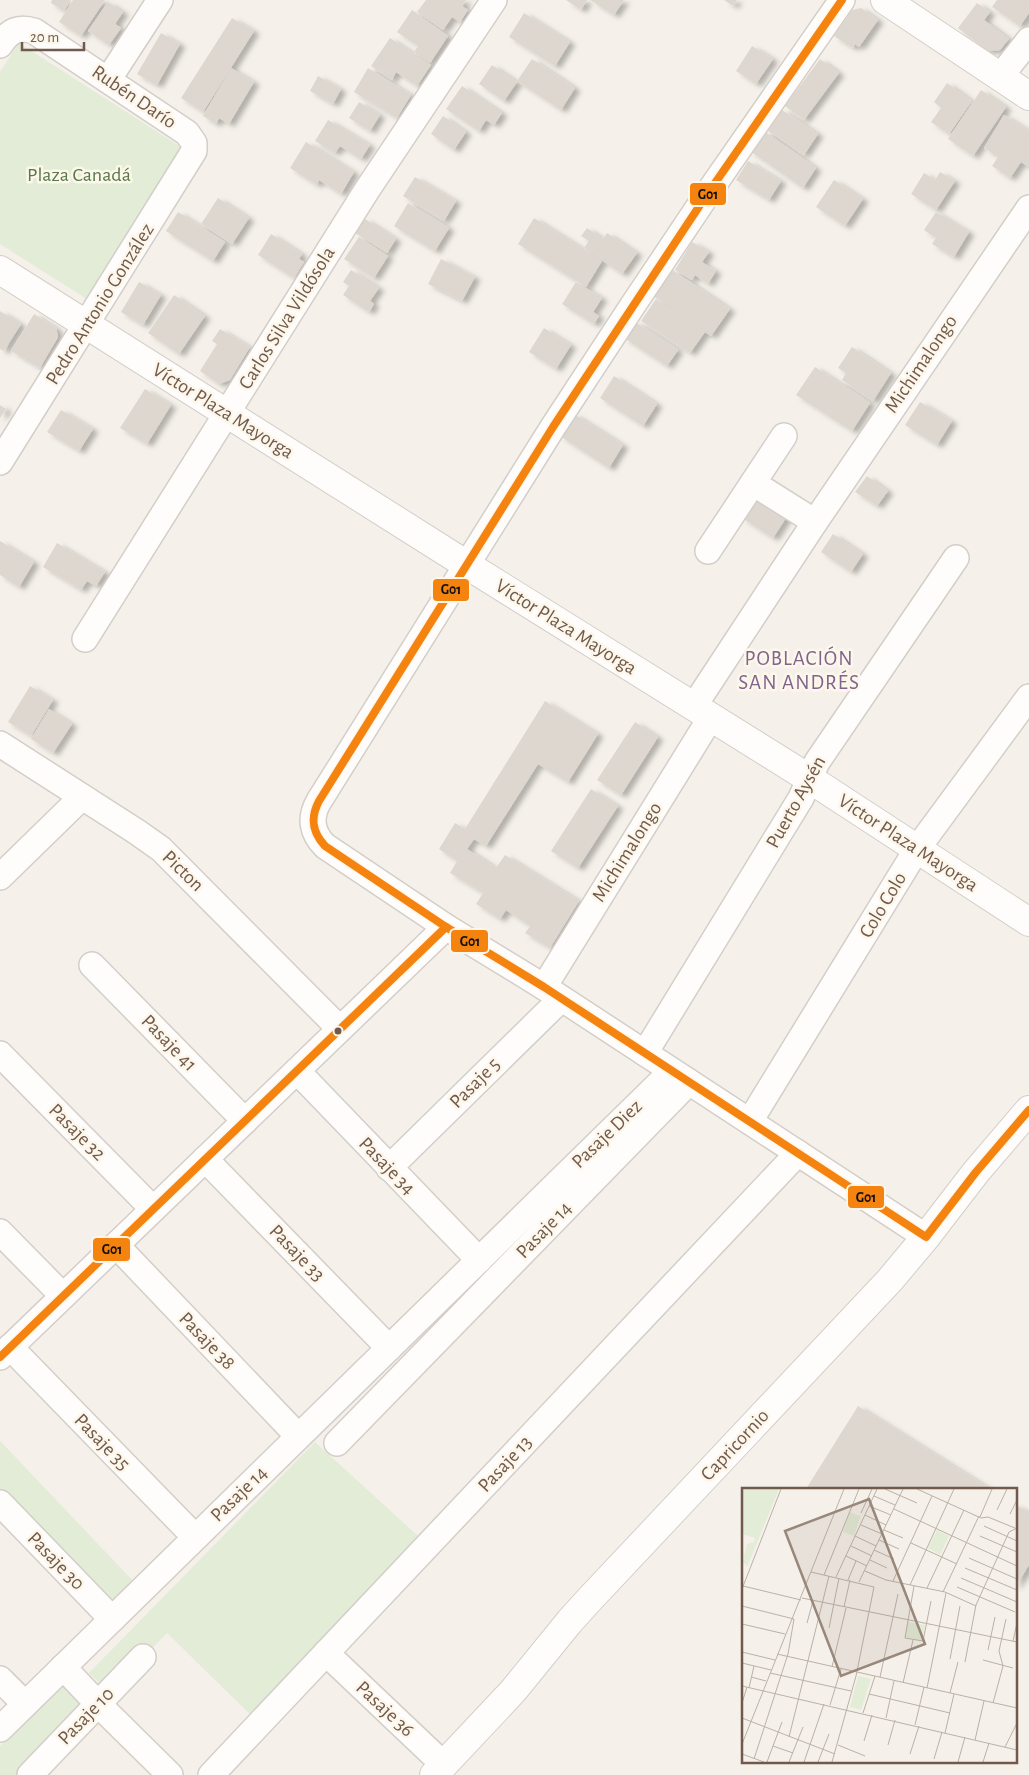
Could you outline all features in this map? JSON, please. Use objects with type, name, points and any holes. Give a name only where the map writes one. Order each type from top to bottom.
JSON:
[{"type":"street","points":[[108,80],[160,0]]},
{"type":"street","name":"Carlos Silva Vildósola","points":[[85,640],[367,190],[494,0]]},
{"type":"street","points":[[842,0],[638,297],[314,809],[312,817],[315,833],[325,846],[446,927],[645,1053],[926,1237]]},
{"type":"street","points":[[885,0],[1029,96]]},
{"type":"street","name":"Rubén Darío","points":[[9,37],[26,28],[34,31],[187,133],[194,143]]},
{"type":"street","points":[[1000,77],[1029,40]]},
{"type":"street","name":"Pedro Antonio González","points":[[0,462],[192,156],[194,143]]},
{"type":"street","name":"Michimalongo","points":[[552,993],[703,712],[815,522],[1029,208]]},
{"type":"street","name":"Víctor Plaza Mayorga","points":[[0,270],[810,779],[917,849],[1027,915]]},
{"type":"street","points":[[708,551],[784,436]]},
{"type":"street","points":[[753,483],[815,522]]},
{"type":"street","name":"Puerto Aysén","points":[[645,1053],[796,806],[817,762],[956,558]]},
{"type":"street","name":"Colo Colo","points":[[750,1121],[917,849],[1029,697]]},
{"type":"street","name":"Picton","points":[[0,744],[161,849],[340,1029]]},
{"type":"street","points":[[0,877],[82,797]]},
{"type":"street","points":[[5,1352],[446,927]]},
{"type":"street","name":"Pasaje 41","points":[[92,965],[245,1121]]},
{"type":"street","name":"Pasaje 5","points":[[389,1168],[552,993]]},
{"type":"street","name":"Pasaje 32","points":[[0,1054],[153,1209]]},
{"type":"street","name":"Pasaje 34","points":[[297,1071],[479,1260]]},
{"type":"street","name":"Pasaje Diez","points":[[479,1260],[680,1076]]},
{"type":"street","name":"Pasaje 14","points":[[337,1443],[680,1076]]},
{"type":"street","name":"Capricornio","points":[[439,1770],[513,1691],[589,1600],[890,1280],[976,1172],[1029,1110]]},
{"type":"street","name":"Pasaje 13","points":[[211,1775],[798,1153]]},
{"type":"street","name":"Pasaje 33","points":[[205,1159],[389,1348]]},
{"type":"street","points":[[0,1232],[63,1296]]},
{"type":"street","name":"Pasaje 38","points":[[116,1245],[298,1436]]},
{"type":"street","name":"Pasaje 14","points":[[0,1728],[479,1260]]},
{"type":"street","name":"Pasaje 35","points":[[5,1352],[195,1538]]},
{"type":"street","name":"Pasaje 30","points":[[0,1503],[112,1619]]},
{"type":"street","name":"Pasaje 36","points":[[326,1653],[439,1770]]},
{"type":"street","name":"Pasaje 10","points":[[30,1775],[143,1657]]},
{"type":"street","points":[[63,1667],[170,1775]]},
{"type":"street","points":[[0,1679],[25,1704]]},
{"type":"green space","name":"Plaza Canadá","points":[[19,43],[187,151],[90,301],[0,244],[0,72]]},
{"type":"green space","points":[[0,1441],[135,1583],[109,1608],[0,1493]]},
{"type":"green space","points":[[315,1442],[418,1536],[417,1549],[257,1721],[167,1633],[109,1692],[89,1673]]},
{"type":"green space","points":[[64,1685],[86,1707],[20,1775],[0,1775],[0,1746]]},
{"type":"building","points":[[52,0],[71,0],[64,11],[51,3]]},
{"type":"building","points":[[73,0],[105,0],[81,36],[59,22]]},
{"type":"building","points":[[426,0],[466,0],[462,6],[468,10],[460,22],[452,17],[443,30],[417,12]]},
{"type":"building","points":[[566,0],[587,0],[581,10]]},
{"type":"building","points":[[590,0],[624,0],[614,15]]},
{"type":"building","points":[[724,0],[737,0],[733,6]]},
{"type":"building","points":[[997,0],[1029,0],[1029,13],[1020,26],[992,7]]},
{"type":"building","points":[[108,2],[123,12],[115,24],[121,28],[109,45],[88,31]]},
{"type":"building","points":[[977,3],[990,12],[984,20],[1009,39],[1000,50],[987,51],[958,28]]},
{"type":"building","points":[[861,8],[878,20],[859,47],[855,44],[853,48],[834,36],[852,10]]},
{"type":"building","points":[[412,10],[448,36],[430,63],[414,52],[418,46],[397,32]]},
{"type":"building","points":[[524,13],[570,42],[555,66],[509,37]]},
{"type":"building","points":[[232,18],[254,31],[203,112],[181,98]]},
{"type":"building","points":[[161,33],[180,44],[157,85],[137,74]]},
{"type":"building","points":[[390,38],[431,65],[417,86],[396,72],[392,80],[371,66]]},
{"type":"building","points":[[752,46],[773,59],[756,84],[736,71]]},
{"type":"building","points":[[532,59],[575,88],[561,110],[517,81]]},
{"type":"building","points":[[820,59],[839,73],[804,120],[785,106]]},
{"type":"building","points":[[492,65],[517,82],[504,101],[479,84]]},
{"type":"building","points":[[231,68],[254,82],[229,124],[219,118],[216,124],[203,116]]},
{"type":"building","points":[[368,68],[411,95],[397,118],[354,92]]},
{"type":"building","points":[[318,76],[341,89],[333,104],[310,91]]},
{"type":"building","points":[[947,83],[972,101],[949,134],[931,122],[941,108],[934,102]]},
{"type":"building","points":[[462,86],[502,113],[494,125],[486,120],[479,131],[446,109]]},
{"type":"building","points":[[981,90],[1006,107],[973,156],[948,139]]},
{"type":"building","points":[[359,102],[380,115],[370,131],[349,118]]},
{"type":"building","points":[[782,110],[818,134],[804,155],[768,131]]},
{"type":"building","points":[[1004,115],[1029,131],[1029,167],[1021,162],[1010,178],[992,166],[998,157],[984,148]]},
{"type":"building","points":[[443,116],[466,132],[454,150],[431,134]]},
{"type":"building","points":[[328,120],[370,145],[361,159],[340,146],[335,153],[315,141]]},
{"type":"building","points":[[764,131],[816,168],[803,188],[750,151]]},
{"type":"building","points":[[306,142],[354,172],[341,194],[319,180],[317,185],[290,168]]},
{"type":"building","points":[[748,161],[781,181],[769,200],[736,180]]},
{"type":"building","points":[[940,172],[955,181],[936,210],[911,194],[924,173],[935,180]]},
{"type":"building","points":[[415,177],[456,201],[444,221],[403,196]]},
{"type":"building","points":[[834,180],[863,199],[845,226],[816,207]]},
{"type":"building","points":[[218,198],[249,218],[232,244],[201,224]]},
{"type":"building","points":[[408,203],[449,228],[435,251],[394,226]]},
{"type":"building","points":[[178,212],[225,242],[213,261],[166,231]]},
{"type":"building","points":[[936,212],[969,232],[954,257],[932,244],[936,238],[924,230]]},
{"type":"building","points":[[534,218],[602,261],[586,287],[518,244]]},
{"type":"building","points":[[365,219],[396,239],[387,253],[355,233]]},
{"type":"building","points":[[587,228],[603,239],[607,233],[637,253],[622,274],[584,248],[589,241],[581,236]]},
{"type":"building","points":[[271,234],[302,254],[299,259],[304,262],[294,278],[258,255]]},
{"type":"building","points":[[359,237],[388,256],[374,278],[344,259]]},
{"type":"building","points":[[692,242],[709,252],[702,262],[716,271],[708,284],[695,275],[692,280],[675,270]]},
{"type":"building","points":[[441,259],[475,277],[462,301],[428,284]]},
{"type":"building","points":[[671,269],[730,309],[711,336],[705,332],[690,353],[641,321],[656,299],[684,317],[652,295]]},
{"type":"building","points":[[351,270],[379,288],[370,301],[374,304],[369,312],[343,295],[349,286],[343,282]]},
{"type":"building","points":[[139,282],[161,295],[143,325],[121,312]]},
{"type":"building","points":[[576,282],[602,298],[593,312],[599,316],[594,324],[562,304]]},
{"type":"building","points":[[174,295],[205,316],[179,354],[148,333]]},
{"type":"building","points":[[0,311],[21,324],[4,351],[0,349]]},
{"type":"building","points":[[34,314],[56,328],[58,337],[40,368],[11,351]]},
{"type":"building","points":[[635,322],[678,350],[667,366],[624,338]]},
{"type":"building","points":[[544,328],[571,345],[556,369],[529,352]]},
{"type":"building","points":[[220,329],[250,347],[230,380],[219,384],[200,371],[217,344],[212,341]]},
{"type":"building","points":[[852,347],[891,373],[873,401],[842,380],[846,373],[838,368]]},
{"type":"building","points":[[815,367],[870,403],[852,431],[796,395]]},
{"type":"building","points":[[614,376],[657,404],[643,426],[600,398]]},
{"type":"building","points":[[145,389],[171,405],[147,444],[120,428]]},
{"type":"building","points":[[920,402],[952,421],[937,445],[905,425]]},
{"type":"building","points":[[0,405],[6,409],[0,418]]},
{"type":"building","points":[[61,410],[93,429],[79,451],[47,432]]},
{"type":"building","points":[[574,414],[623,445],[609,468],[560,436]]},
{"type":"building","points":[[867,476],[888,491],[877,506],[855,492]]},
{"type":"building","points":[[757,495],[788,515],[773,538],[742,518]]},
{"type":"building","points":[[833,534],[863,554],[851,572],[821,552]]},
{"type":"building","points":[[0,541],[34,562],[19,587],[0,575]]},
{"type":"building","points":[[57,543],[105,572],[96,586],[87,581],[81,590],[43,567]]},
{"type":"building","points":[[30,686],[53,700],[31,736],[8,722]]},
{"type":"building","points":[[545,701],[598,734],[568,782],[538,764],[486,846],[474,839],[467,849],[496,868],[505,855],[579,901],[550,948],[525,933],[530,926],[506,910],[500,919],[476,904],[483,893],[450,873],[457,861],[439,849],[455,823],[465,829]]},
{"type":"building","points":[[49,709],[72,724],[53,753],[31,739]]},
{"type":"building","points":[[635,722],[658,737],[621,795],[597,780]]},
{"type":"building","points":[[591,789],[618,806],[578,868],[551,851]]},
{"type":"building","points":[[858,1406],[988,1488],[807,1488]]},
{"type":"building","points":[[1016,1505],[1029,1513],[1029,1565],[1016,1585]]},
{"type":"transit line","name":"G01","points":[[842,0],[706,196],[553,427],[319,801],[314,813],[314,825],[317,835],[325,846],[446,927],[544,987],[926,1237],[976,1172],[1029,1110]]},
{"type":"transit line","name":"G01","points":[[0,1357],[446,927]]},
{"type":"district","name":"POBLACIÓN SAN ANDRÉS","points":[[799,670]]}]
